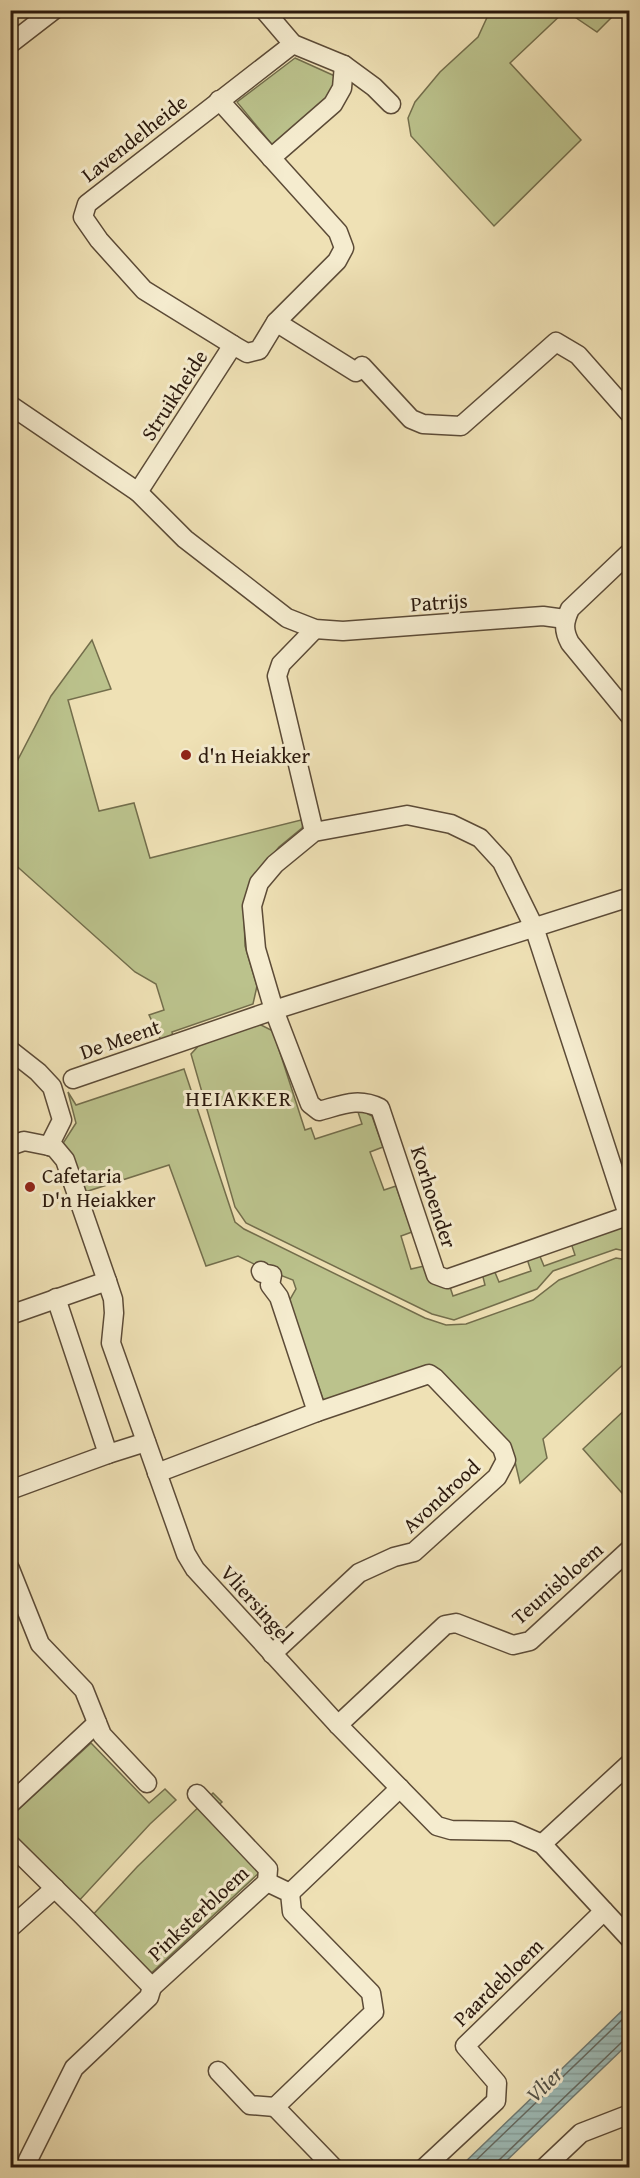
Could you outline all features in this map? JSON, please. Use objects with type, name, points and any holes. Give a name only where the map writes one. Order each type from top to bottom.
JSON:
[{"type":"street","points":[[10,44],[54,10]]},
{"type":"street","points":[[264,10],[293,44],[344,65],[374,87],[391,104]]},
{"type":"street","name":"Lavendelheide","points":[[233,345],[144,290],[99,240],[83,218],[87,204],[293,44]]},
{"type":"street","points":[[271,158],[333,104],[342,88],[344,65]]},
{"type":"street","name":"Struikheide","points":[[138,492],[233,345],[246,353],[259,350],[276,322],[337,261],[344,248],[338,232],[219,100]]},
{"type":"street","points":[[276,322],[359,369],[411,419],[423,424],[461,426],[556,342],[578,355],[630,414]]},
{"type":"street","points":[[13,413],[138,492]]},
{"type":"street","name":"Patrijs","points":[[138,492],[185,539],[287,618],[315,628],[343,631],[543,616],[565,619]]},
{"type":"street","points":[[630,552],[570,609],[565,619],[564,632],[570,643],[630,716]]},
{"type":"street","points":[[314,832],[277,676],[281,664],[315,628]]},
{"type":"street","name":"Korhoender","points":[[407,815],[451,824],[480,838],[502,862],[534,927],[629,1215],[447,1279],[436,1275],[381,1108],[369,1102],[358,1101],[319,1111],[310,1104],[273,1010],[256,949],[252,906],[259,883],[275,864],[314,832],[407,815]]},
{"type":"street","points":[[273,1010],[630,897]]},
{"type":"street","name":"De Meent","points":[[73,1079],[273,1010]]},
{"type":"street","points":[[10,1050],[38,1072],[52,1087],[62,1120],[49,1146],[24,1142],[10,1146]]},
{"type":"street","name":"Vliersingel","points":[[49,1146],[55,1148],[65,1160],[107,1281],[113,1299],[114,1313],[111,1343],[186,1554],[195,1569],[338,1725],[437,1826],[451,1830],[512,1831],[542,1844],[630,1939]]},
{"type":"street","points":[[261,1270],[262,1273],[272,1275],[270,1285],[279,1297],[317,1412]]},
{"type":"street","points":[[10,1315],[107,1281]]},
{"type":"street","points":[[56,1298],[108,1454]]},
{"type":"street","name":"Avondrood","points":[[157,1473],[317,1412],[429,1374],[502,1448],[506,1460],[497,1477],[414,1552],[394,1557],[359,1573],[272,1654]]},
{"type":"street","points":[[10,1490],[146,1442]]},
{"type":"street","name":"Teunisbloem","points":[[338,1725],[445,1625],[456,1623],[513,1645],[530,1641],[630,1550]]},
{"type":"street","points":[[10,1569],[40,1644],[84,1690],[102,1735],[147,1783]]},
{"type":"street","points":[[10,1804],[97,1723]]},
{"type":"street","points":[[542,1844],[630,1763]]},
{"type":"street","points":[[290,1893],[400,1788]]},
{"type":"street","name":"Pinksterbloem","points":[[10,1844],[152,1987],[267,1882],[268,1869],[197,1794]]},
{"type":"street","points":[[267,1882],[290,1893]]},
{"type":"street","points":[[10,1928],[55,1888]]},
{"type":"street","points":[[275,2108],[374,2012],[371,1993],[292,1912],[290,1893]]},
{"type":"street","name":"Paardebloem","points":[[424,2168],[496,2101],[497,2083],[465,2046],[604,1911]]},
{"type":"street","points":[[27,2168],[28,2160],[74,2068],[149,1997],[152,1987]]},
{"type":"street","points":[[218,2071],[250,2104],[275,2108],[330,2166]]},
{"type":"street","points":[[544,2168],[581,2133],[630,2114]]},
{"type":"green space","points":[[618,10],[597,32],[566,11]]},
{"type":"green space","points":[[490,11],[565,11],[510,63],[581,140],[494,226],[411,136],[408,118],[415,102],[440,72],[478,37]]},
{"type":"green space","points":[[295,58],[337,77],[329,102],[274,147],[237,102]]},
{"type":"green space","points":[[92,640],[111,689],[68,700],[99,811],[134,803],[150,858],[305,819],[302,828],[279,847],[255,876],[244,914],[245,946],[257,986],[253,1004],[172,1032],[173,1038],[162,1042],[149,1015],[164,1010],[156,984],[135,972],[11,861],[11,773],[51,696]]},
{"type":"green space","points":[[261,1025],[273,1031],[305,1130],[311,1128],[315,1139],[362,1124],[358,1112],[362,1111],[372,1116],[383,1147],[370,1152],[384,1190],[396,1186],[412,1232],[401,1236],[411,1269],[424,1266],[450,1287],[453,1296],[485,1285],[482,1273],[494,1270],[499,1282],[531,1271],[527,1259],[539,1254],[544,1266],[575,1255],[571,1243],[629,1223],[629,1252],[616,1249],[553,1271],[537,1289],[454,1320],[432,1314],[246,1223],[235,1207],[191,1054],[203,1041],[245,1026]]},
{"type":"green space","points":[[184,1069],[235,1222],[244,1229],[425,1318],[446,1325],[466,1324],[533,1300],[559,1280],[616,1258],[628,1260],[629,1359],[543,1439],[547,1458],[520,1483],[512,1449],[431,1368],[325,1405],[289,1301],[296,1289],[293,1280],[238,1256],[206,1266],[169,1165],[85,1192],[60,1148],[76,1123],[68,1092],[76,1105]]},
{"type":"green space","points":[[629,1406],[629,1501],[583,1449]]},
{"type":"green space","points":[[91,1743],[149,1803],[165,1789],[176,1800],[150,1824],[76,1904],[11,1835],[11,1816]]},
{"type":"green space","points":[[213,1793],[222,1802],[209,1814],[260,1872],[146,1978],[89,1919],[137,1867]]},
{"type":"water","points":[[629,2004],[629,2043],[500,2167],[460,2167]]},
{"type":"place","name":"d'n Heiakker","points":[[186,755]]},
{"type":"place","name":"Cafetaria D'n Heiakker","points":[[30,1187]]},
{"type":"district","name":"HEIAKKER","points":[[239,1098]]},
{"type":"water label","name":"Vlier","points":[[544,2084]]}]
